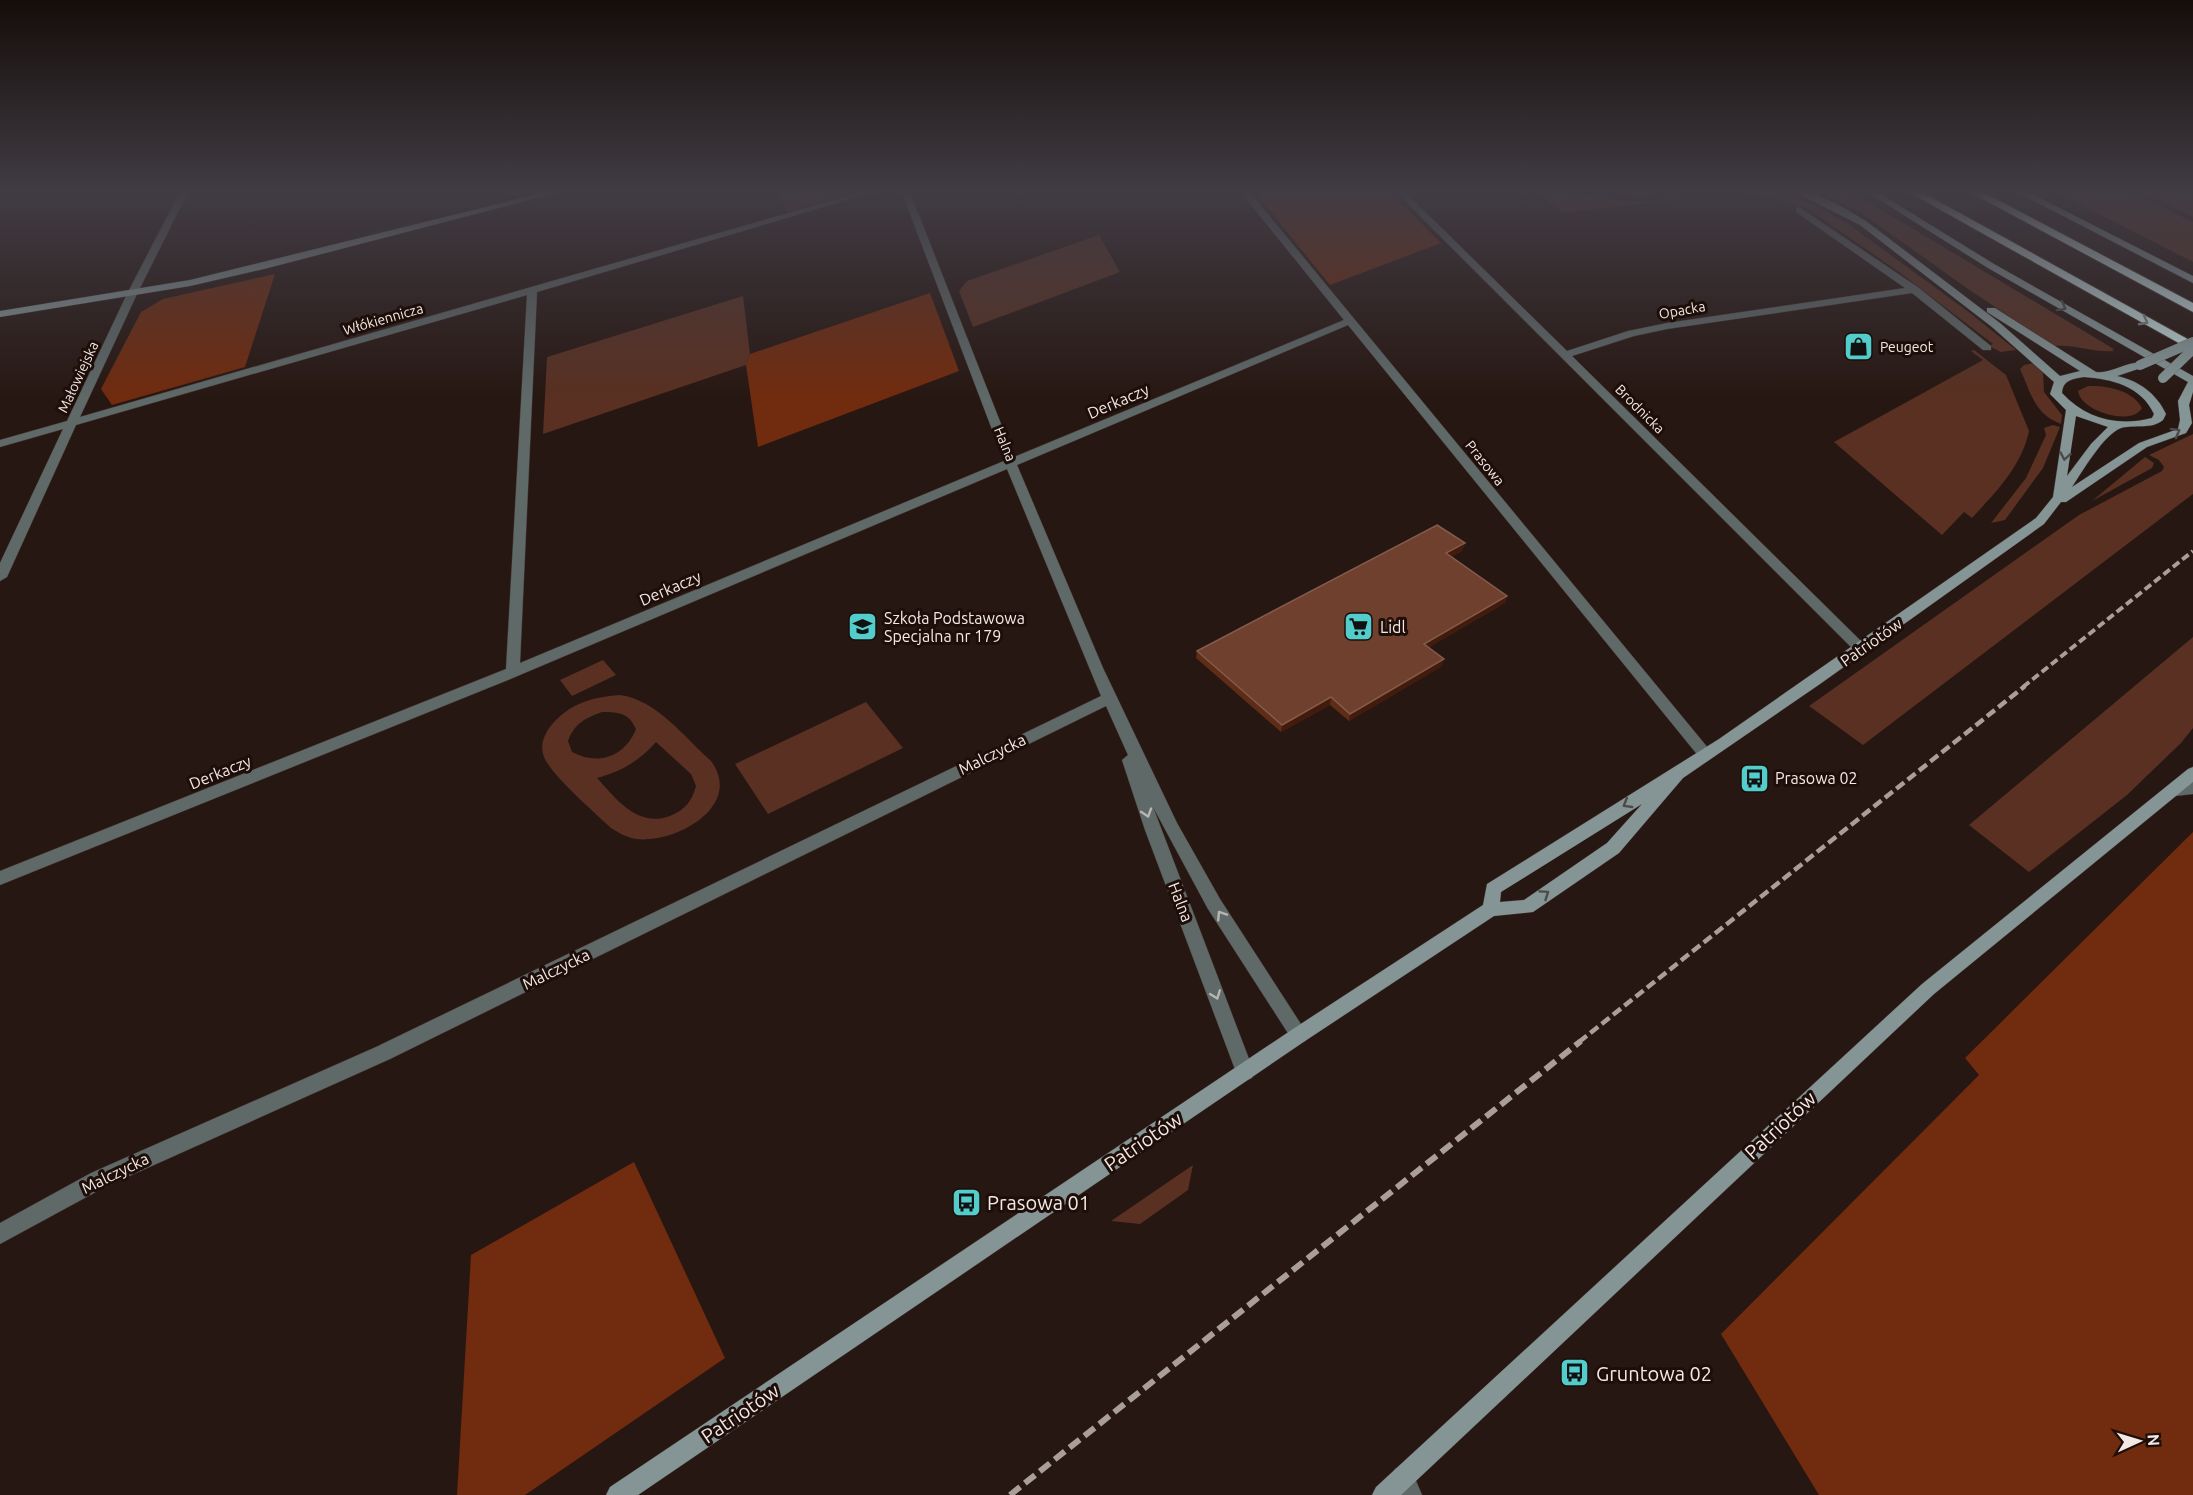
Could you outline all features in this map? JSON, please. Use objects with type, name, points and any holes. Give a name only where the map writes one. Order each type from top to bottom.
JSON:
[{"type":"highway","points":[[2033,260],[2193,348]]},
{"type":"highway","points":[[2102,260],[2193,308]]},
{"type":"main road","points":[[0,314],[132,294],[289,260]]},
{"type":"main road","points":[[1912,260],[1996,325],[2060,381]]},
{"type":"main road","points":[[1916,260],[2092,374]]},
{"type":"main road","points":[[1983,260],[2191,385],[2184,406],[2187,417],[2186,426],[2182,431],[2143,445],[2103,474],[2057,502]]},
{"type":"main road","points":[[2153,260],[2193,280]]},
{"type":"main road","points":[[2105,376],[2140,365],[2193,342]]},
{"type":"main road","points":[[2150,395],[2163,378],[2193,348]]},
{"type":"main road","points":[[2092,374],[2105,376],[2150,395],[2160,414],[2157,420],[2145,424],[2117,426],[2094,420],[2071,410],[2056,394],[2056,388],[2065,377],[2092,374]]},
{"type":"main road","points":[[2057,502],[2071,410]]},
{"type":"main road","name":"Patriotów","points":[[1491,909],[1493,890],[1542,855],[1677,774],[1861,649],[2040,521],[2057,502],[2101,440],[2117,426]]},
{"type":"main road","name":"Patriotów","points":[[1383,1495],[1407,1486],[1928,988],[2175,790],[2193,773]]},
{"type":"main road","name":"Patriotów","points":[[618,1495],[1299,1035],[1491,909],[1527,907],[1612,848],[1677,774]]},
{"type":"street","name":"Małowiejska","points":[[0,577],[150,260]]},
{"type":"street","name":"Włókiennicza","points":[[0,444],[636,260]]},
{"type":"street","name":"Halna","points":[[933,260],[1065,597],[1109,698],[1169,823],[1210,899],[1299,1035]]},
{"type":"street","name":"Prasowa","points":[[1299,260],[1705,754]]},
{"type":"street","name":"Brodnicka","points":[[1469,260],[1861,649]]},
{"type":"street","points":[[1871,260],[1915,290],[1987,348]]},
{"type":"street","points":[[513,671],[532,290]]},
{"type":"street","name":"Opacka","points":[[1565,355],[1632,333],[1666,326],[1915,290]]},
{"type":"street","name":"Derkaczy","points":[[0,878],[513,671],[1349,321]]},
{"type":"street","name":"Halna","points":[[1109,698],[1153,830],[1245,1072]]},
{"type":"street","name":"Malczycka","points":[[0,1234],[98,1180],[383,1053],[1109,698]]},
{"type":"street","points":[[2175,790],[2193,788]]},
{"type":"shaded area","points":[[1028,260],[1113,260],[1120,272],[973,327],[959,291],[967,281]]},
{"type":"shaded area","points":[[1310,260],[1397,260],[1330,285]]},
{"type":"shaded area","points":[[1881,260],[1897,260],[2016,350],[2001,352],[1989,346],[1993,344]]},
{"type":"shaded area","points":[[1927,260],[1965,260],[2115,351],[2054,346]]},
{"type":"shaded area","points":[[275,274],[245,367],[112,405],[101,389],[141,312],[163,299]]},
{"type":"shaded area","points":[[930,293],[959,371],[758,447],[746,365],[750,354]]},
{"type":"shaded area","points":[[743,296],[750,354],[746,365],[543,434],[547,357]]},
{"type":"shaded area","points":[[1974,350],[2006,375],[2029,431],[2020,456],[1998,489],[1972,518],[1964,512],[1942,535],[1834,442],[1983,360],[1971,351]]},
{"type":"shaded area","points":[[2034,363],[2043,373],[2044,392],[2062,415],[2061,424],[2045,415],[2034,402],[2020,369],[2024,365]]},
{"type":"shaded area","points":[[2088,386],[2103,386],[2126,393],[2142,408],[2136,414],[2128,416],[2107,414],[2096,410],[2087,405],[2078,391]]},
{"type":"shaded area","points":[[2053,425],[2060,427],[2043,468],[2005,520],[1991,523],[2026,478],[2046,435],[2044,428]]},
{"type":"shaded area","points":[[2193,434],[2193,494],[1863,745],[1809,706],[2079,515],[2162,471],[2164,467],[2159,460],[2149,455]]},
{"type":"shaded area","points":[[2145,457],[2154,463],[2152,468],[2092,501]]},
{"type":"shaded area","points":[[2193,637],[2193,728],[2181,743],[2127,795],[2029,872],[1969,825]]},
{"type":"shaded area","points":[[603,660],[616,675],[572,696],[560,680]]},
{"type":"shaded area","points":[[620,695],[646,704],[669,721],[711,761],[719,777],[719,793],[712,807],[701,819],[686,828],[652,839],[636,839],[623,835],[611,828],[576,796],[546,761],[543,752],[545,735],[557,719],[584,702]],"holes":[[[602,712],[618,713],[627,717],[636,729],[631,739],[618,752],[601,758],[591,758],[572,752],[568,741],[573,730],[585,719]],[[656,742],[691,774],[696,786],[690,801],[684,808],[670,816],[658,819],[638,815],[629,809],[597,778],[629,765]]]},
{"type":"shaded area","points":[[866,702],[903,748],[768,814],[735,764]]},
{"type":"shaded area","points":[[2193,832],[2193,1495],[1819,1495],[1721,1334],[1979,1075],[1965,1058]]},
{"type":"shaded area","points":[[634,1162],[725,1358],[525,1495],[457,1495],[471,1255]]},
{"type":"shaded area","points":[[1193,1165],[1188,1190],[1140,1224],[1111,1221]]},
{"type":"building","name":"Lidl","points":[[1437,525],[1465,543],[1446,553],[1507,596],[1424,644],[1444,659],[1350,714],[1331,697],[1282,725],[1197,651]]},
{"type":"railway","points":[[2023,687],[2193,551]]},
{"type":"railway","points":[[1579,1042],[2025,686]]},
{"type":"railway","points":[[1010,1495],[1581,1041]]},
{"type":"place","name":"Peugeot","points":[[1859,347]]},
{"type":"place","name":"Szkoła Podstawowa Specjalna nr 179","points":[[863,627]]},
{"type":"place","name":"Lidl","points":[[1359,627]]},
{"type":"place","name":"Prasowa 02","points":[[1754,778]]},
{"type":"place","name":"Prasowa 01","points":[[966,1202]]},
{"type":"place","name":"Gruntowa 02","points":[[1575,1373]]}]
